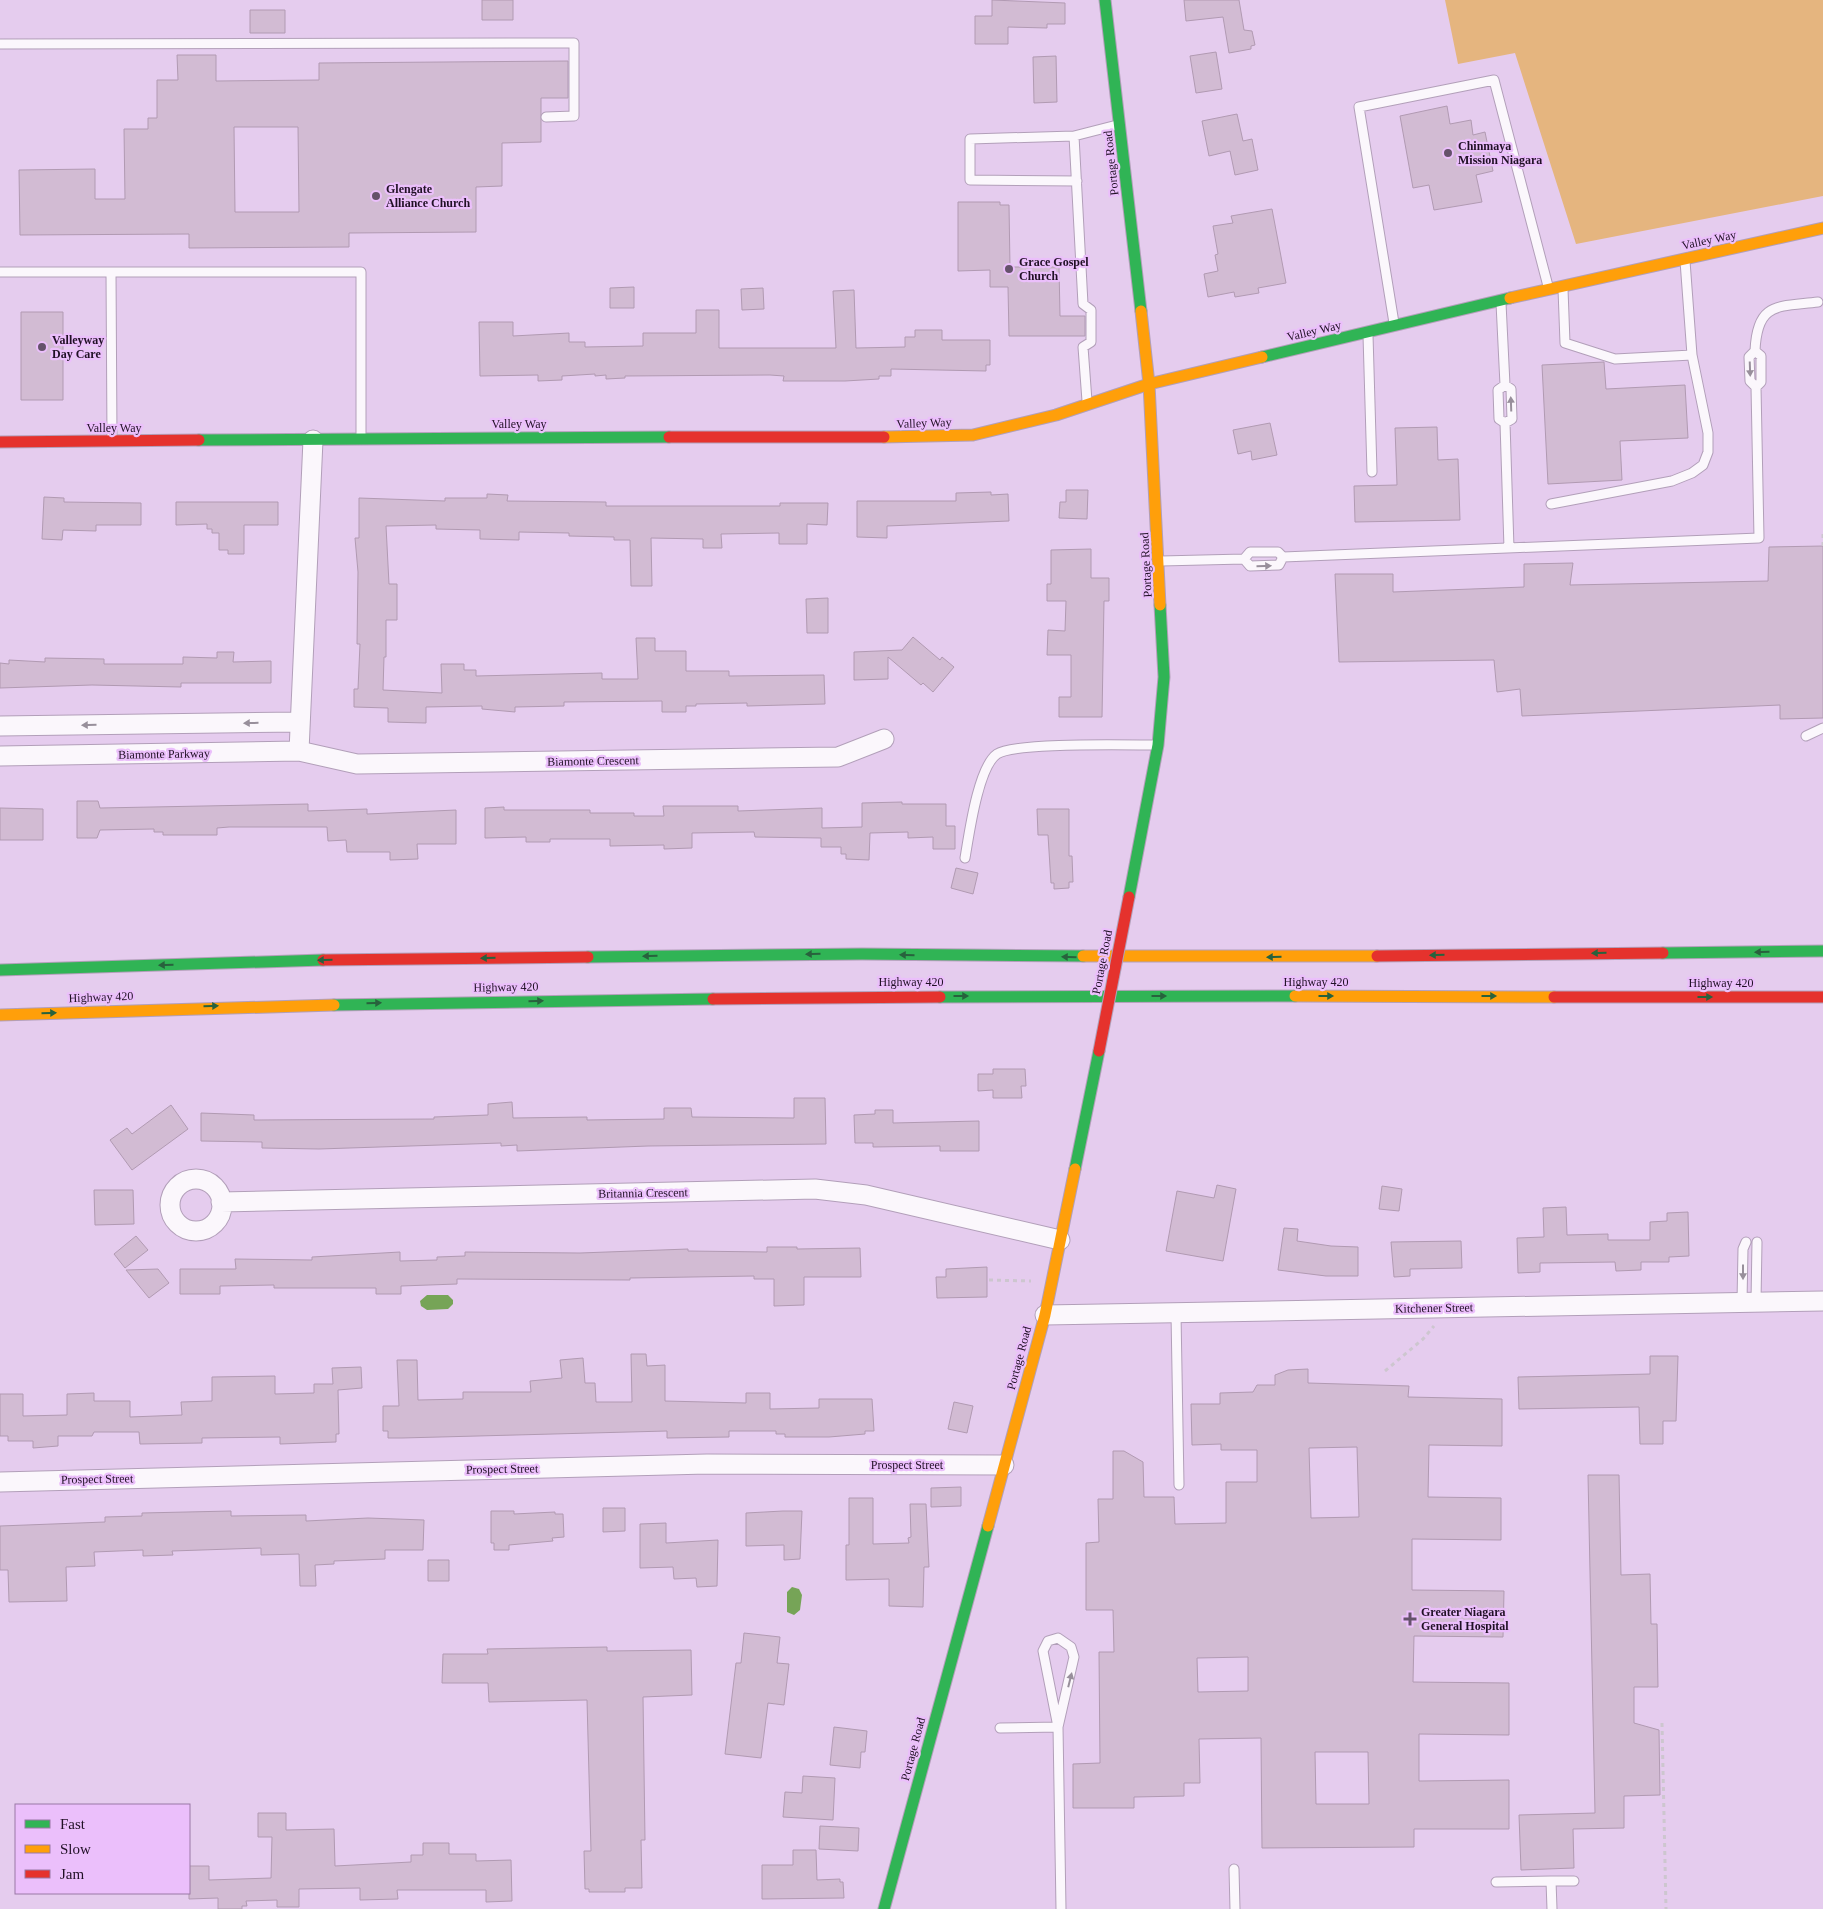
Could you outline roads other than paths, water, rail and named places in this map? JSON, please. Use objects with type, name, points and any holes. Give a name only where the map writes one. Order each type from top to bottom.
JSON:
[{"type":"main road","name":"Portage Road","points":[[884,1909],[1045,1315],[1099,1051],[1158,745],[1164,677],[1149,384],[1104,0]]},
{"type":"main road","name":"Valley Way","points":[[0,442],[618,437],[818,440],[973,435],[1056,415],[1149,384],[1548,289],[1823,228]]},
{"type":"main road","name":"Highway 420","points":[[0,970],[350,959],[812,954],[1244,957],[1823,950]]},
{"type":"main road","name":"Highway 420","points":[[0,1015],[224,1006],[860,996],[1823,997]]},
{"type":"street","points":[[299,752],[313,440]]},
{"type":"street","points":[[0,726],[300,722]]},
{"type":"street","name":"Biamonte Crescent","points":[[299,752],[357,764],[838,757],[884,739]]},
{"type":"street","name":"Biamonte Parkway","points":[[0,756],[299,752]]},
{"type":"street","name":"Britannia Crescent","points":[[222,1202],[815,1189],[866,1195],[1060,1240]]},
{"type":"street","name":"Kitchener Street","points":[[1045,1315],[1823,1301]]},
{"type":"street","name":"Prospect Street","points":[[0,1482],[707,1464],[1004,1465]]},
{"type":"lane","points":[[0,44],[574,43],[574,116],[546,116]]},
{"type":"lane","points":[[1394,326],[1360,106],[1494,80],[1548,289]]},
{"type":"lane","points":[[1077,181],[970,180],[970,139],[1074,136],[1120,124]]},
{"type":"lane","points":[[1074,136],[1083,316]]},
{"type":"lane","points":[[1551,504],[1672,481],[1692,473],[1703,465],[1708,452],[1708,433],[1692,355],[1685,259]]},
{"type":"lane","points":[[0,272],[361,272],[361,440]]},
{"type":"lane","points":[[111,272],[112,441]]},
{"type":"lane","points":[[1563,286],[1566,343],[1615,359],[1692,355]]},
{"type":"lane","points":[[1501,300],[1504,385],[1511,389],[1512,419],[1506,423],[1509,548]]},
{"type":"lane","points":[[1159,561],[1244,559],[1250,552],[1278,552],[1283,557],[1759,538],[1756,387],[1750,382],[1750,357],[1755,351],[1756,330],[1763,316],[1774,307],[1818,302]]},
{"type":"lane","points":[[1083,304],[1091,310],[1091,342],[1083,347]]},
{"type":"lane","points":[[1368,332],[1372,472]]},
{"type":"lane","points":[[1083,336],[1087,404]]},
{"type":"lane","points":[[1244,559],[1250,566],[1279,565],[1283,557]]},
{"type":"lane","points":[[1815,736],[1823,728]]},
{"type":"lane","points":[[964,858],[982,774],[996,754],[1020,747],[1158,745]]},
{"type":"lane","points":[[1746,1242],[1743,1249],[1749,1302]]},
{"type":"lane","points":[[1749,1302],[1756,1242]]},
{"type":"lane","points":[[1176,1314],[1179,1485]]},
{"type":"lane","points":[[1058,1728],[1074,1657],[1071,1646],[1058,1638],[1048,1641],[1043,1651],[1058,1728],[1061,1909]]},
{"type":"lane","points":[[1000,1728],[1058,1728]]},
{"type":"lane","points":[[1234,1869],[1235,1909]]},
{"type":"lane","points":[[1551,1881],[1552,1909]]},
{"type":"lane","points":[[1496,1882],[1574,1881]]},
{"type":"place","name":"Chinmaya Mission Niagara","points":[[1448,153]]},
{"type":"place","name":"Glengate Alliance Church","points":[[376,196]]},
{"type":"place","name":"Grace Gospel Church","points":[[1009,269]]},
{"type":"place","name":"Valleyway Day Care","points":[[42,347]]},
{"type":"place","name":"Greater Niagara General Hospital","points":[[1410,1619]]}]
